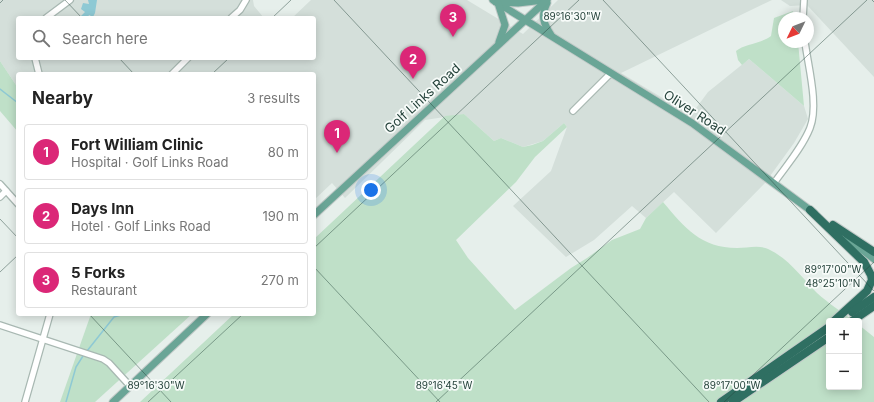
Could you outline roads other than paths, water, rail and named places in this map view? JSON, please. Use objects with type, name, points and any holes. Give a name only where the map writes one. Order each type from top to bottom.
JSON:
[{"type":"highway","points":[[810,210],[874,252]]},
{"type":"highway","points":[[810,210],[864,262],[871,275],[872,280],[867,291],[837,318]]},
{"type":"highway","points":[[842,318],[874,297]]},
{"type":"highway","points":[[856,318],[874,306]]},
{"type":"highway","points":[[861,318],[874,311]]},
{"type":"highway","points":[[721,402],[826,328]]},
{"type":"highway","points":[[733,402],[826,339]]},
{"type":"main road","points":[[498,46],[505,25],[496,2],[518,3],[544,0]]},
{"type":"main road","points":[[547,0],[542,15],[544,23],[552,37]]},
{"type":"main road","name":"Golf Links Road","points":[[316,213],[547,0]]},
{"type":"main road","name":"Oliver Road","points":[[496,2],[698,126],[874,259]]},
{"type":"main road","points":[[113,402],[205,316]]},
{"type":"street","points":[[49,16],[70,0]]},
{"type":"street","points":[[233,16],[240,10],[246,0]]},
{"type":"street","points":[[803,12],[804,0]]},
{"type":"street","points":[[774,183],[804,140],[810,128],[813,116],[813,101],[806,48]]},
{"type":"street","points":[[36,60],[38,72]]},
{"type":"street","points":[[174,72],[186,60]]},
{"type":"street","points":[[574,111],[611,73]]},
{"type":"street","points":[[0,184],[16,202]]},
{"type":"street","points":[[0,197],[6,191]]},
{"type":"street","points":[[25,402],[49,316]]},
{"type":"street","points":[[0,325],[103,359],[109,363],[130,386]]},
{"type":"water","points":[[88,0],[97,0],[94,16],[81,16],[85,12],[81,9],[83,3],[89,4]]},
{"type":"waterway","points":[[0,89],[16,101]]},
{"type":"waterway","points":[[87,351],[114,317],[117,316]]},
{"type":"waterway","points":[[66,402],[76,367],[83,356]]},
{"type":"place","name":"5 Forks","points":[[453,37]]},
{"type":"place","name":"Days Inn","points":[[413,79]]},
{"type":"place","name":"Fort William Clinic","points":[[337,153]]}]
